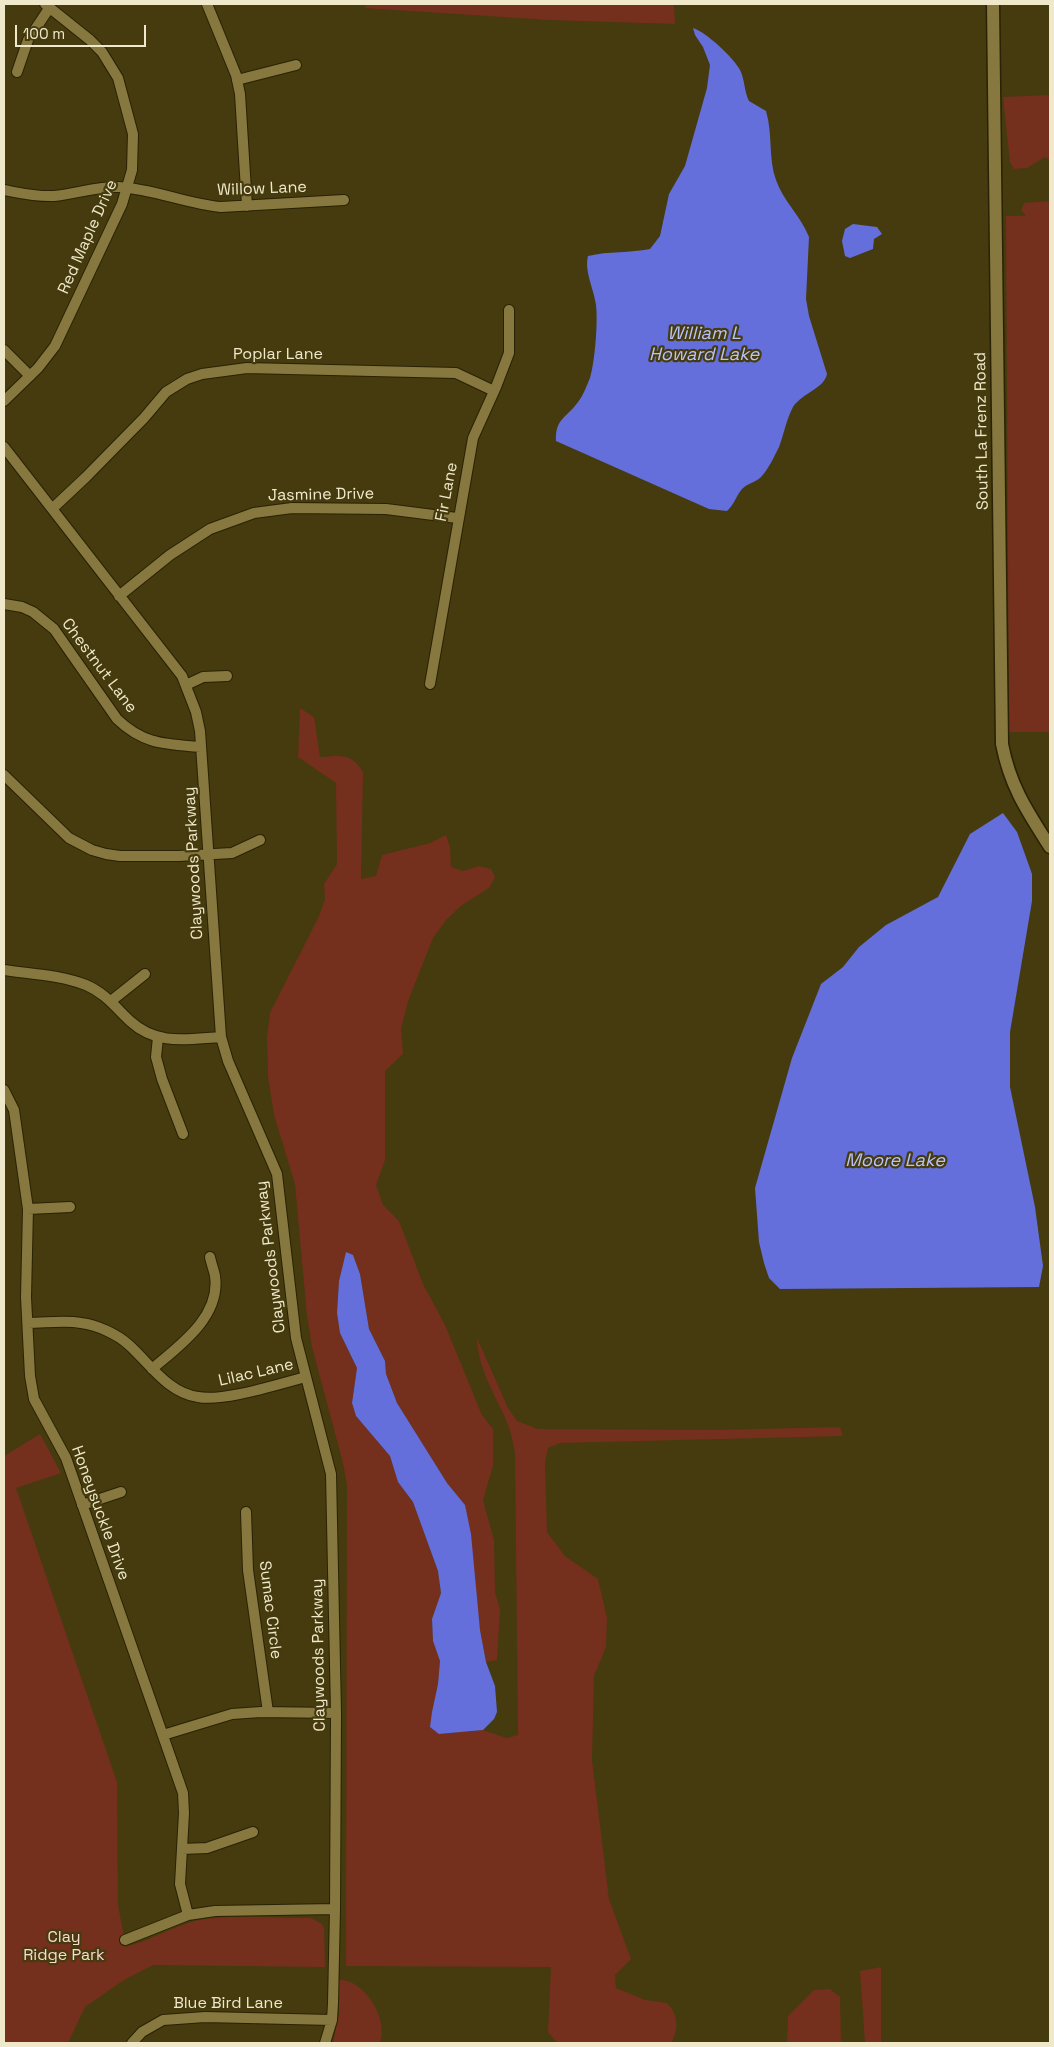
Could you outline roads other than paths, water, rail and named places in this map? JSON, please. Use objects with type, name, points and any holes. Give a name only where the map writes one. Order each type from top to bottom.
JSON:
[{"type":"street","points":[[207,4],[237,80],[240,94],[247,206]]},
{"type":"street","name":"South La Frenz Road","points":[[993,4],[1002,744],[1006,766],[1013,785],[1050,847]]},
{"type":"street","points":[[17,72],[28,40],[48,6]]},
{"type":"street","name":"Red Maple Drive","points":[[4,401],[46,359],[55,346],[128,188],[132,170],[133,134],[118,78],[106,58],[90,40],[48,6]]},
{"type":"street","points":[[237,80],[296,65]]},
{"type":"street","name":"Willow Lane","points":[[4,190],[41,196],[54,196],[102,188],[128,188],[205,206],[247,206],[344,200]]},
{"type":"street","name":"Fir Lane","points":[[430,684],[457,518],[473,438],[509,353],[509,310]]},
{"type":"street","points":[[4,350],[30,376]]},
{"type":"street","name":"Poplar Lane","points":[[53,508],[132,431],[166,392],[187,379],[202,374],[246,368],[456,373],[494,391]]},
{"type":"street","name":"Claywoods Parkway","points":[[4,448],[53,508],[182,676],[196,712],[201,747],[210,855],[211,913],[221,1037],[228,1061],[277,1174],[296,1338],[331,1474],[336,1713],[335,1909],[332,2020],[325,2043]]},
{"type":"street","name":"Jasmine Drive","points":[[119,596],[170,555],[210,529],[254,513],[292,508],[386,509],[457,518]]},
{"type":"street","name":"Chestnut Lane","points":[[4,604],[22,607],[33,612],[54,629],[117,719],[126,728],[146,740],[201,747]]},
{"type":"street","points":[[186,685],[203,677],[227,676]]},
{"type":"street","points":[[4,775],[60,830],[92,850],[120,856],[210,855],[232,853],[260,840]]},
{"type":"street","points":[[4,970],[54,977],[87,985],[111,1001],[131,1022],[146,1034],[168,1040],[221,1037]]},
{"type":"street","points":[[111,1001],[144,974]]},
{"type":"street","points":[[158,1037],[156,1057],[162,1079],[183,1134]]},
{"type":"street","name":"Honeysuckle Drive","points":[[4,1090],[14,1110],[28,1209],[28,1323],[30,1376],[34,1399],[66,1458],[183,1793],[184,1813],[180,1884],[188,1914]]},
{"type":"street","points":[[28,1209],[70,1207]]},
{"type":"street","points":[[152,1369],[203,1321],[210,1308],[215,1278],[210,1257]]},
{"type":"street","name":"Lilac Lane","points":[[28,1323],[81,1322],[109,1332],[128,1344],[152,1369],[178,1390],[196,1397],[216,1399],[306,1377]]},
{"type":"street","points":[[82,1505],[121,1492]]},
{"type":"street","name":"Sumac Circle","points":[[246,1512],[248,1570],[268,1712]]},
{"type":"street","points":[[163,1735],[232,1714],[268,1712],[336,1713]]},
{"type":"street","points":[[182,1848],[207,1848],[253,1832]]},
{"type":"street","points":[[125,1940],[188,1914],[214,1911],[335,1909]]},
{"type":"street","name":"Blue Bird Lane","points":[[132,2043],[142,2032],[163,2020],[205,2017],[332,2020]]},
{"type":"water","name":"William L Howard Lake","points":[[693,28],[699,30],[712,40],[732,59],[742,74],[749,101],[766,111],[772,163],[776,180],[809,237],[806,299],[809,316],[827,374],[818,387],[793,407],[779,447],[764,474],[742,489],[727,511],[709,509],[556,441],[557,427],[582,397],[590,378],[593,362],[597,312],[587,268],[588,256],[650,249],[660,236],[669,194],[685,166],[707,88],[710,65]]},
{"type":"water","points":[[853,224],[877,227],[882,234],[874,239],[873,249],[850,258],[845,256],[842,241],[845,229]]},
{"type":"water","name":"Moore Lake","points":[[1003,813],[1017,832],[1032,874],[1032,901],[1010,1032],[1010,1087],[1035,1207],[1043,1266],[1039,1287],[780,1289],[769,1278],[764,1263],[759,1242],[755,1188],[792,1058],[821,984],[843,967],[859,947],[886,925],[938,897],[970,834]]},
{"type":"water","points":[[346,1252],[353,1255],[360,1274],[369,1329],[385,1361],[386,1374],[397,1403],[447,1483],[465,1505],[471,1534],[480,1630],[486,1662],[495,1686],[497,1712],[494,1719],[483,1730],[439,1734],[430,1727],[440,1661],[433,1641],[432,1619],[441,1593],[438,1571],[413,1502],[398,1482],[390,1456],[356,1416],[352,1403],[357,1368],[340,1333],[337,1313],[339,1281]]},
{"type":"park label","name":"Clay Ridge Park","points":[[64,1947]]}]
